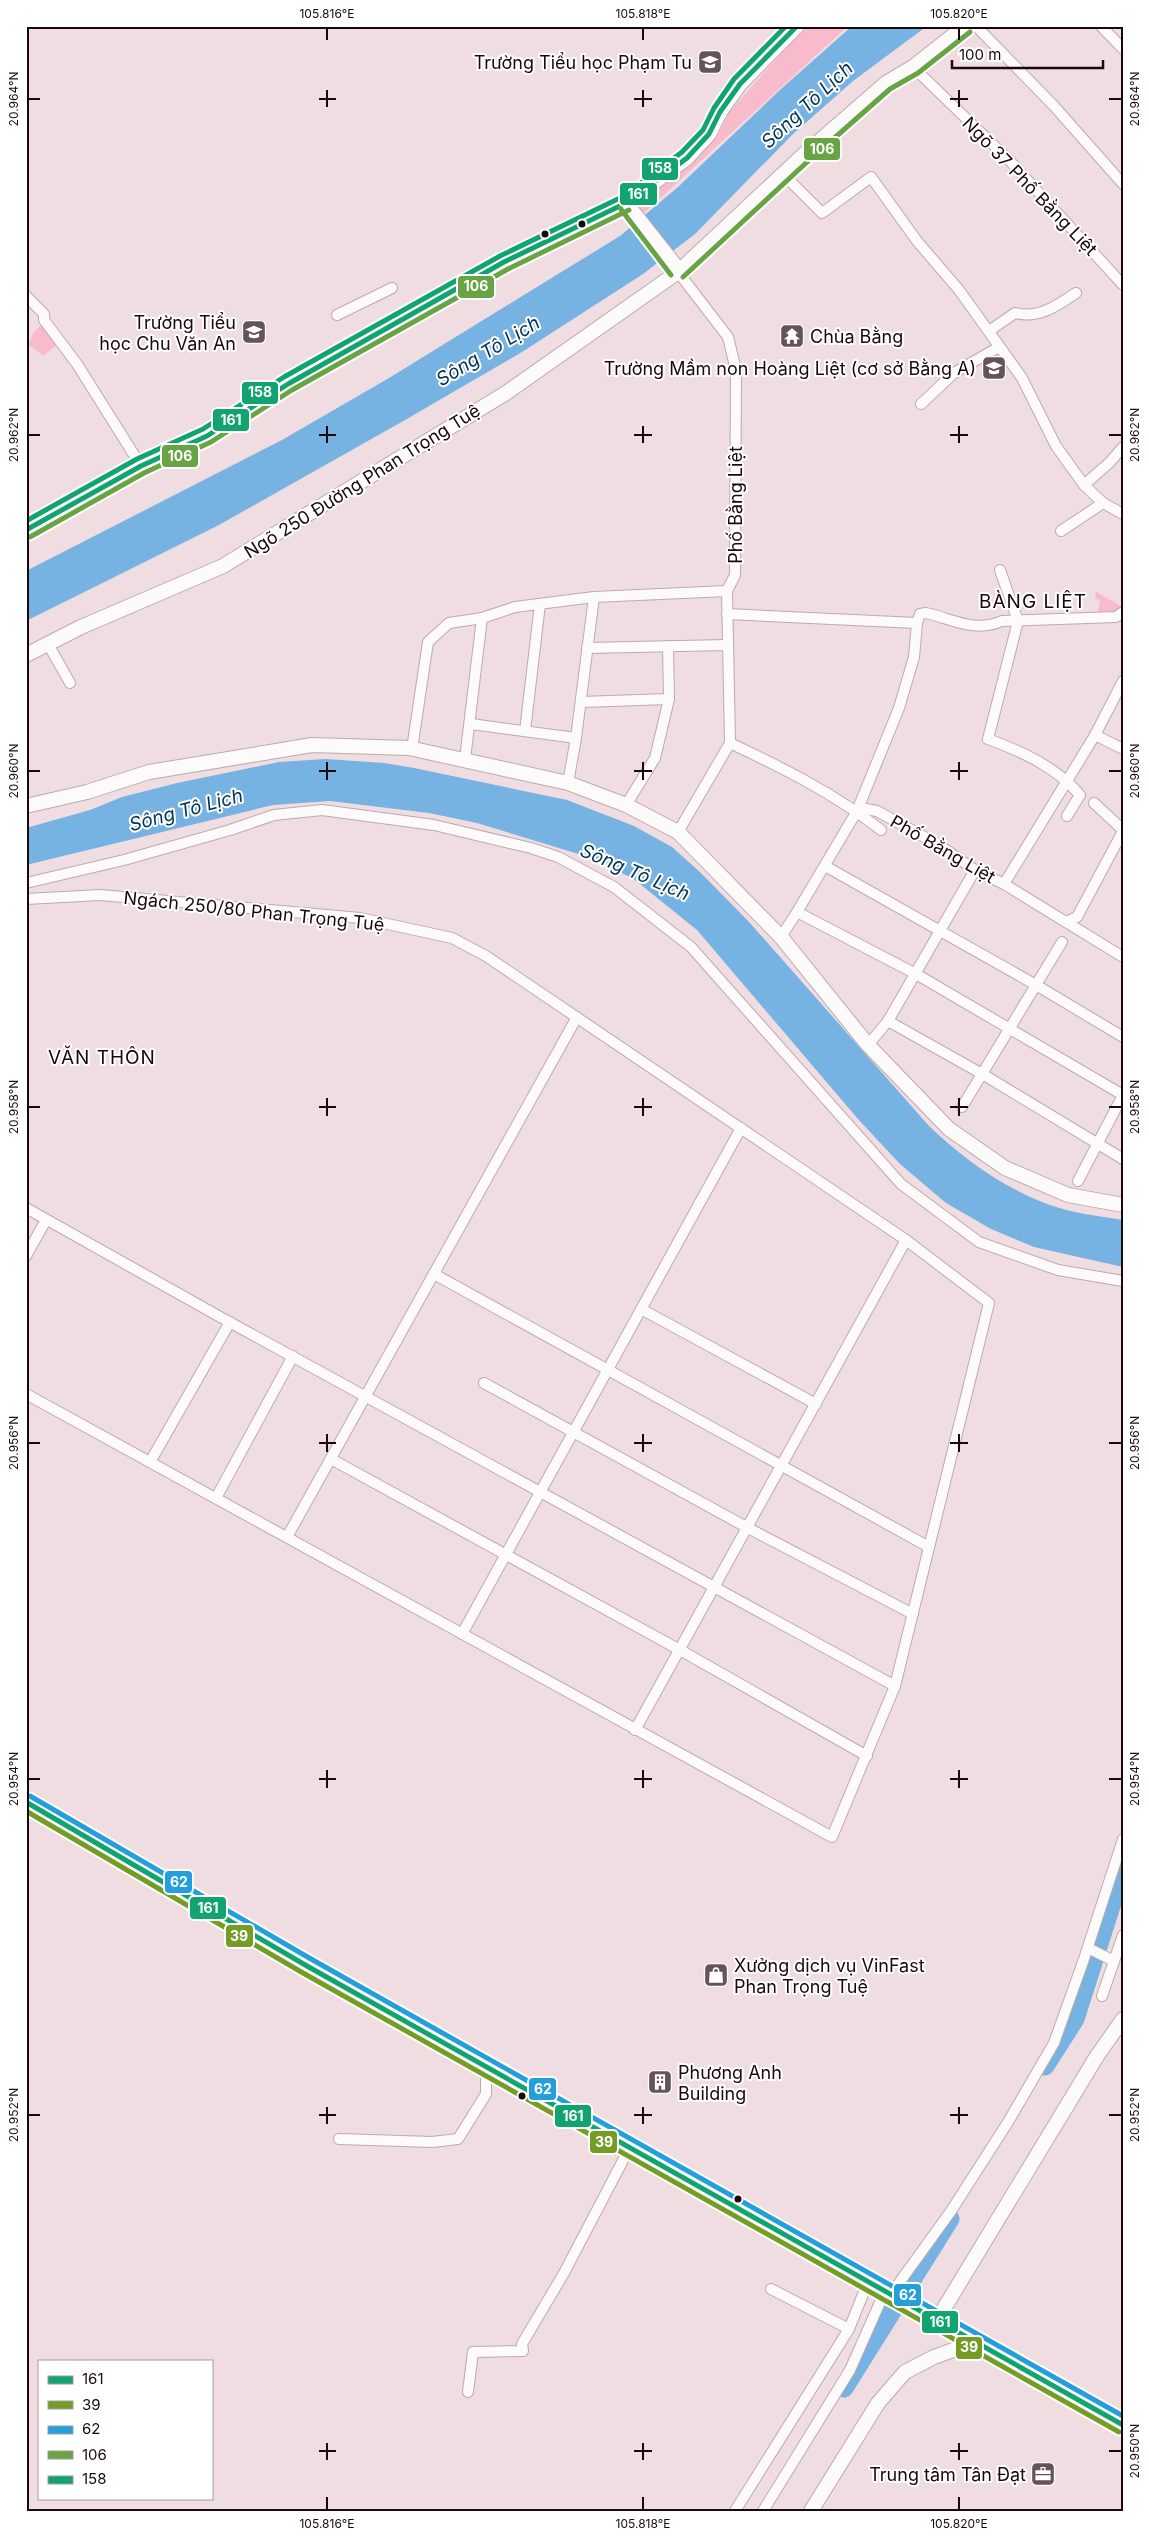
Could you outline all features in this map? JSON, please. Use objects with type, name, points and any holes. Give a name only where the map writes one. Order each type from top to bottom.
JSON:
[{"type":"main road","points":[[26,1802],[139,1870],[1123,2425]]},
{"type":"street","points":[[26,530],[141,466],[207,436],[288,384],[401,322],[504,262],[628,206],[687,158],[709,134],[720,112],[740,84],[797,26]]},
{"type":"street","points":[[628,206],[676,269],[886,83],[913,67],[965,26]]},
{"type":"street","points":[[976,26],[1054,106],[1123,184]]},
{"type":"street","points":[[1101,26],[1123,49]]},
{"type":"street","name":"Ngõ 37 Phố Bằng Liệt","points":[[913,67],[1009,160],[1123,286]]},
{"type":"street","points":[[784,175],[822,213],[871,177],[913,236],[959,290],[1022,378],[1056,446],[1084,485],[1103,503],[1123,514]]},
{"type":"street","name":"Phố Bằng Liệt","points":[[676,269],[728,337],[733,353],[736,408],[735,575],[727,591],[730,743],[780,767],[856,811],[866,809],[877,811],[939,845],[975,870],[1004,884],[1123,957]]},
{"type":"street","name":"Ngõ 250 Đường Phan Trọng Tuệ","points":[[26,655],[81,627],[223,566],[506,393],[676,269]]},
{"type":"street","points":[[337,315],[392,288]]},
{"type":"street","points":[[989,331],[1015,313],[1025,316],[1045,312],[1076,293]]},
{"type":"street","points":[[26,296],[44,314],[44,320],[70,353],[141,466]]},
{"type":"street","points":[[921,404],[954,372],[999,347]]},
{"type":"street","points":[[1084,485],[1109,463],[1123,446]]},
{"type":"street","points":[[1061,530],[1103,503]]},
{"type":"street","points":[[1000,570],[1018,622],[988,739],[1023,752],[1067,779],[1080,795],[1067,816]]},
{"type":"street","points":[[412,749],[428,642],[449,624],[482,618],[515,607],[594,597],[727,591]]},
{"type":"street","points":[[568,783],[576,738],[594,597]]},
{"type":"street","points":[[525,731],[540,604]]},
{"type":"street","points":[[781,936],[798,912],[856,811],[899,708],[914,657],[917,623],[920,614],[926,613],[964,625],[990,626],[1002,621],[1018,622],[1068,617],[1116,617],[1123,612]]},
{"type":"street","points":[[727,614],[917,623]]},
{"type":"street","points":[[465,759],[471,724],[482,618]]},
{"type":"street","points":[[48,644],[70,683]]},
{"type":"street","points":[[587,648],[727,645]]},
{"type":"street","points":[[626,806],[655,758],[669,699],[668,646]]},
{"type":"street","points":[[1004,884],[1095,735],[1123,681]]},
{"type":"street","points":[[581,702],[669,699]]},
{"type":"street","points":[[471,724],[576,738]]},
{"type":"street","points":[[1095,735],[1123,749]]},
{"type":"street","points":[[678,832],[730,743]]},
{"type":"street","points":[[26,806],[87,792],[150,772],[312,745],[412,749],[465,759],[568,783],[626,806],[678,832],[781,936],[868,1045],[949,1130],[1005,1168],[1068,1195],[1123,1204]]},
{"type":"street","points":[[1066,922],[1076,917],[1123,830],[1094,803]]},
{"type":"street","points":[[26,883],[124,860],[230,830],[274,815],[322,810],[434,825],[531,848],[558,857],[614,887],[691,947],[901,1184],[979,1242],[1058,1270],[1123,1281]]},
{"type":"street","points":[[856,811],[881,830]]},
{"type":"street","points":[[825,866],[1036,985],[1123,1037]]},
{"type":"street","points":[[868,1045],[888,1021],[975,870]]},
{"type":"street","name":"Ngách 250/80 Phan Trọng Tuệ","points":[[26,899],[100,895],[360,918],[452,938],[486,956],[577,1016],[906,1240],[989,1303],[929,1547]]},
{"type":"street","points":[[798,912],[916,974],[1123,1095],[1078,1180]]},
{"type":"street","points":[[962,1107],[984,1075],[1062,942]]},
{"type":"street","points":[[287,1537],[577,1016]]},
{"type":"street","points":[[888,1021],[984,1075],[1123,1159]]},
{"type":"street","points":[[462,1634],[741,1128]]},
{"type":"street","points":[[26,1208],[226,1320],[365,1394],[714,1588],[896,1686]]},
{"type":"street","points":[[26,1256],[46,1220]]},
{"type":"street","points":[[636,1730],[906,1240]]},
{"type":"street","points":[[26,1394],[832,1837],[896,1686],[929,1547],[434,1274]]},
{"type":"street","points":[[641,1309],[816,1404]]},
{"type":"street","points":[[150,1462],[226,1320]]},
{"type":"street","points":[[216,1498],[293,1356]]},
{"type":"street","points":[[484,1382],[748,1528],[913,1614]]},
{"type":"street","points":[[330,1459],[680,1650],[867,1756]]},
{"type":"street","points":[[763,2511],[850,2370],[890,2294],[956,2203],[1054,2043],[1093,1952],[1123,1839]]},
{"type":"street","points":[[1102,1996],[1123,1935]]},
{"type":"street","points":[[1093,1952],[1114,1961]]},
{"type":"street","points":[[937,2320],[1097,2056],[1123,2019]]},
{"type":"street","points":[[339,2139],[432,2142],[458,2139],[486,2094],[486,2066]]},
{"type":"street","points":[[468,2392],[473,2352],[523,2351],[522,2344],[564,2273],[630,2147]]},
{"type":"street","points":[[735,2511],[849,2328],[868,2282]]},
{"type":"street","points":[[771,2289],[849,2328]]},
{"type":"street","points":[[811,2511],[878,2403],[905,2372],[934,2357],[975,2342]]},
{"type":"shaded area","points":[[809,26],[848,26],[643,214],[634,204],[717,137],[729,113],[797,36]]},
{"type":"shaded area","points":[[42,324],[58,344],[43,356],[28,344],[34,332]]},
{"type":"shaded area","points":[[1096,592],[1123,607],[1123,611],[1098,614],[1100,600],[1095,599]]},
{"type":"water","name":"Sông Tô Lịch","points":[[852,26],[927,26],[853,81],[793,134],[695,234],[643,274],[522,352],[219,525],[26,621],[26,571],[282,440],[389,378],[620,236],[678,187],[781,89]]},
{"type":"water","name":"Sông Tô Lịch","points":[[325,759],[384,763],[414,768],[567,800],[634,826],[672,847],[701,873],[750,923],[929,1126],[956,1150],[999,1181],[1030,1197],[1065,1210],[1123,1220],[1123,1267],[1034,1247],[991,1229],[946,1203],[900,1164],[858,1119],[697,930],[635,880],[598,860],[477,823],[429,813],[330,801],[273,805],[26,865],[26,828],[90,810],[122,797],[177,783],[279,762]]},
{"type":"waterway","points":[[1045,2066],[1075,2019],[1123,1868]]},
{"type":"waterway","points":[[844,2388],[950,2219]]},
{"type":"transit line","name":"158","points":[[26,521],[137,459],[203,429],[284,377],[500,256],[622,197],[682,152],[703,130],[714,108],[734,79],[786,26]]},
{"type":"transit line","name":"161","points":[[26,530],[141,466],[207,436],[288,384],[504,262],[626,203],[687,158],[709,134],[720,112],[740,84],[797,26]]},
{"type":"transit line","name":"106","points":[[683,277],[806,163],[890,89],[918,73],[970,32]]},
{"type":"transit line","name":"106","points":[[620,208],[671,275]]},
{"type":"transit line","name":"106","points":[[30,537],[144,473],[211,442],[292,390],[508,269],[629,210]]},
{"type":"transit line","name":"62","points":[[30,1796],[311,1959],[1123,2416]]},
{"type":"transit line","name":"161","points":[[26,1802],[307,1966],[1123,2425]]},
{"type":"transit line","name":"39","points":[[26,1811],[303,1973],[1119,2432]]},
{"type":"place","name":"Trường Tiểu học Phạm Tu","points":[[710,62]]},
{"type":"place","name":"Trường Tiểu học Chu Văn An","points":[[254,332]]},
{"type":"place","name":"Chùa Bằng","points":[[792,336]]},
{"type":"place","name":"Trường Mầm non Hoàng Liệt (cơ sở Bằng A)","points":[[994,368]]},
{"type":"place","name":"Xưởng dịch vụ VinFast Phan Trọng Tuệ","points":[[716,1975]]},
{"type":"place","name":"Phương Anh Building","points":[[660,2082]]},
{"type":"place","name":"Trung tâm Tân Đạt","points":[[1043,2474]]},
{"type":"district","name":"BÀNG LIỆT","points":[[1033,601]]},
{"type":"district","name":"VĂN THÔN","points":[[102,1057]]}]
